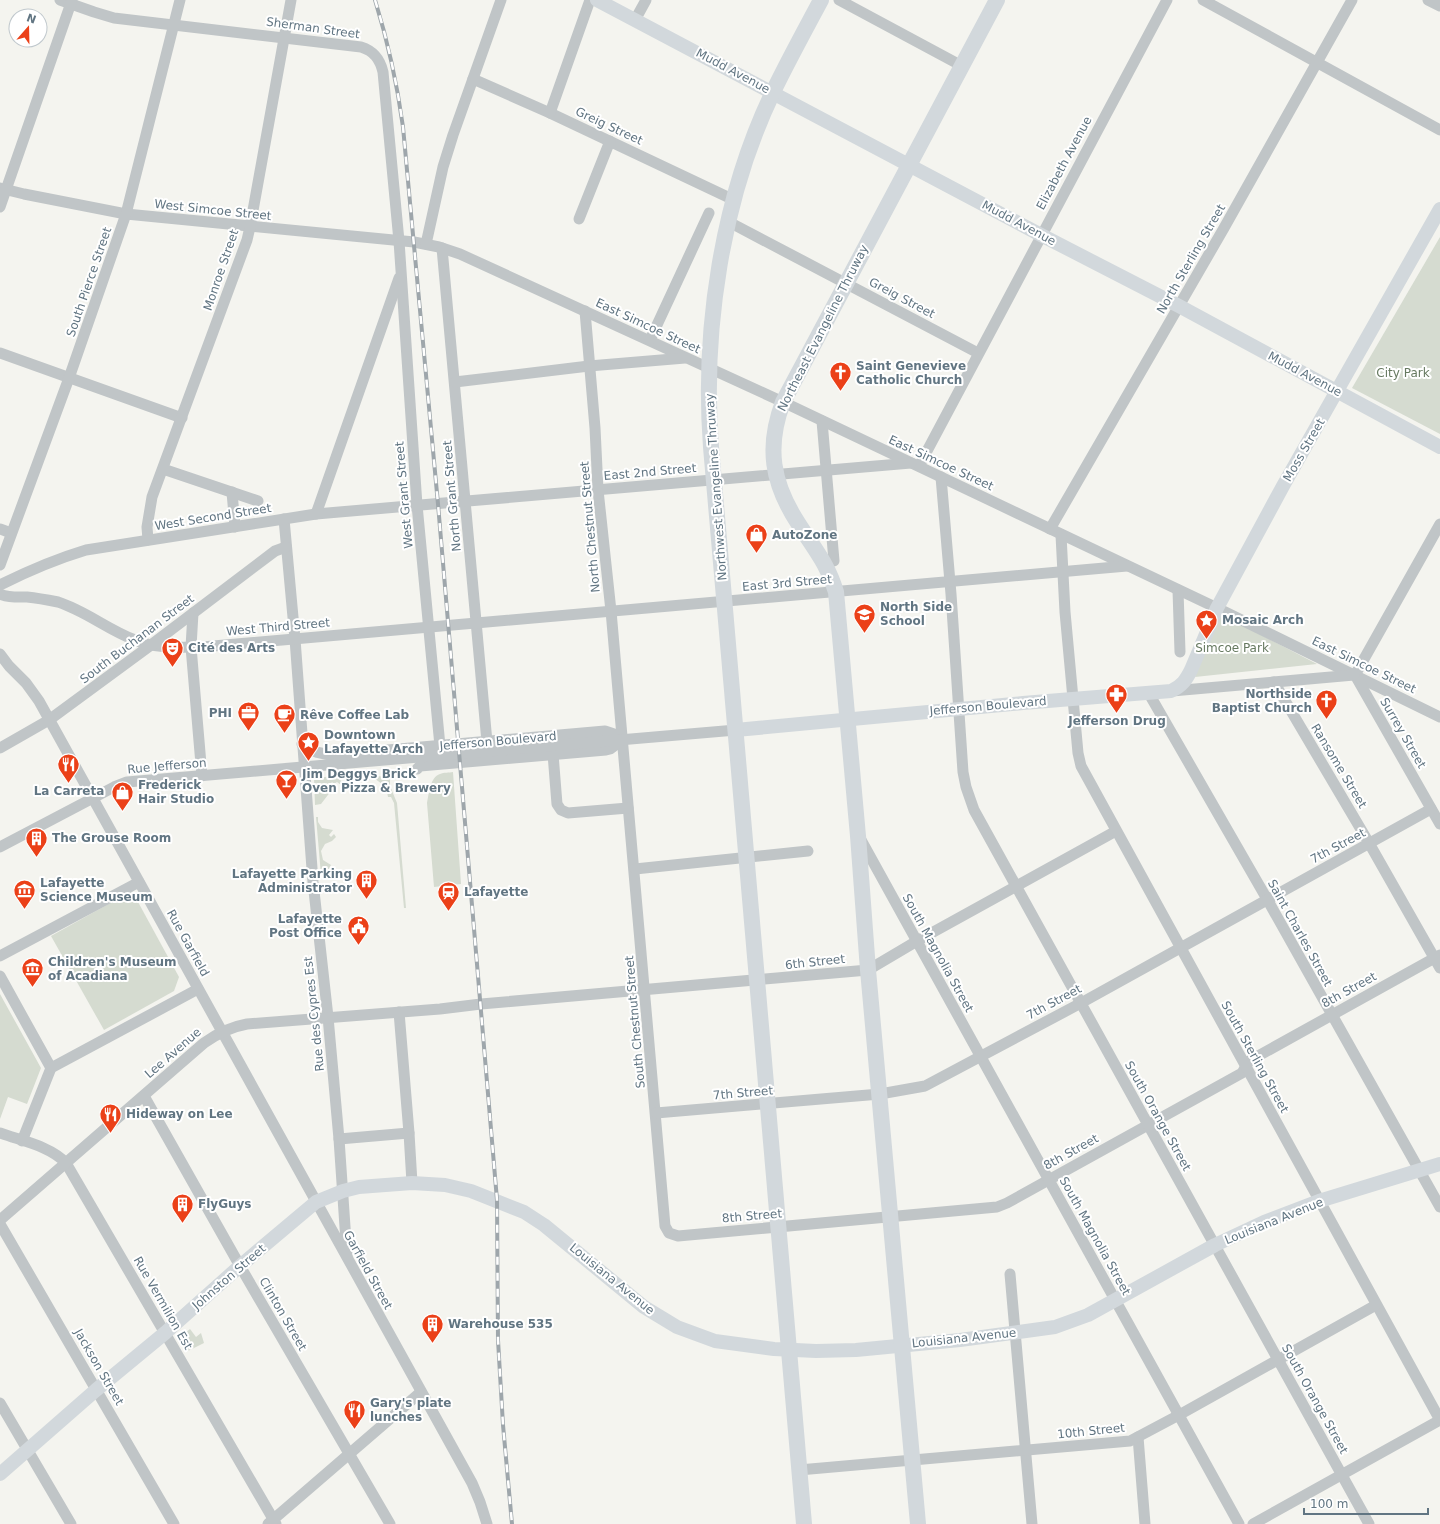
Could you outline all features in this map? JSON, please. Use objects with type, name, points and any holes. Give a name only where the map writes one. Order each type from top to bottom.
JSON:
[{"type":"highway","name":"Northwest Evangeline Thruway","points":[[804,1524],[714,479],[710,426],[710,368],[714,306],[734,200],[755,136],[772,92],[821,0]]},
{"type":"highway","name":"Northeast Evangeline Thruway","points":[[918,1524],[868,970],[858,836],[836,592],[826,564],[798,524],[785,502],[776,474],[774,458],[774,430],[783,402],[997,0]]},
{"type":"main road","name":"Mudd Avenue","points":[[597,0],[1041,235],[1179,306],[1440,447]]},
{"type":"main road","name":"Moss Street","points":[[1171,691],[1179,687],[1187,678],[1217,608],[1283,486],[1338,392],[1440,209]]},
{"type":"main road","name":"Jefferson Boulevard","points":[[736,730],[960,708],[1171,691]]},
{"type":"main road","name":"Louisiana Avenue","points":[[497,1200],[524,1212],[544,1225],[644,1307],[677,1327],[715,1341],[744,1346],[816,1351],[856,1350],[1014,1333],[1055,1327],[1088,1315],[1214,1245],[1264,1222],[1319,1201],[1440,1164]]},
{"type":"main road","name":"Johnston Street","points":[[0,1474],[316,1202],[343,1190],[412,1183],[445,1185],[462,1188],[497,1200]]},
{"type":"street","name":"Sherman Street","points":[[60,0],[72,2],[114,18],[361,47],[378,56],[383,72],[399,241]]},
{"type":"street","name":"South Pierce Street","points":[[0,565],[69,378],[126,214],[180,0]]},
{"type":"street","name":"Monroe Street","points":[[148,540],[146,527],[149,510],[247,240],[291,0]]},
{"type":"street","points":[[426,244],[443,167],[501,0]]},
{"type":"street","points":[[550,113],[590,0]]},
{"type":"street","points":[[636,20],[646,0]]},
{"type":"street","points":[[839,0],[962,66]]},
{"type":"street","name":"Elizabeth Avenue","points":[[915,465],[978,353],[1167,0]]},
{"type":"street","points":[[1203,0],[1440,130]]},
{"type":"street","name":"North Sterling Street","points":[[1050,529],[1318,63],[1352,0]]},
{"type":"street","points":[[1428,0],[1440,6]]},
{"type":"street","points":[[0,207],[3,189],[72,2]]},
{"type":"street","name":"Greig Street","points":[[473,79],[550,113],[734,200]]},
{"type":"street","points":[[579,219],[610,141]]},
{"type":"street","name":"West Simcoe Street","points":[[3,189],[126,214],[426,244]]},
{"type":"street","points":[[650,340],[709,213]]},
{"type":"street","name":"Greig Street","points":[[729,222],[978,353]]},
{"type":"street","name":"West Grant Street","points":[[399,241],[417,505],[430,627],[440,746]]},
{"type":"street","name":"East Simcoe Street","points":[[426,244],[466,257],[783,402],[1217,608],[1440,717]]},
{"type":"street","name":"North Grant Street","points":[[442,248],[487,742]]},
{"type":"street","points":[[316,514],[401,274]]},
{"type":"street","name":"North Chestnut Street","points":[[585,311],[598,490],[611,611],[622,740]]},
{"type":"street","points":[[0,353],[182,418]]},
{"type":"street","points":[[455,382],[589,366],[686,358]]},
{"type":"street","points":[[822,421],[834,561]]},
{"type":"street","name":"East 2nd Street","points":[[438,504],[714,479],[915,465]]},
{"type":"street","points":[[164,469],[258,500]]},
{"type":"street","name":"South Orange Street","points":[[941,477],[960,708],[963,772],[966,787],[980,822],[1369,1524]]},
{"type":"street","points":[[232,492],[235,526]]},
{"type":"street","name":"West Second Street","points":[[0,585],[30,570],[86,550],[316,514],[438,504]]},
{"type":"street","name":"Rue des Cypres Est","points":[[284,519],[295,639],[313,882],[328,1017],[348,1260]]},
{"type":"street","points":[[1355,675],[1440,524]]},
{"type":"street","points":[[0,529],[11,533]]},
{"type":"street","points":[[1061,534],[1065,612],[1072,698]]},
{"type":"street","name":"South Buchanan Street","points":[[0,748],[49,720],[151,645],[275,550],[286,547]]},
{"type":"street","name":"East 3rd Street","points":[[448,625],[1127,566]]},
{"type":"street","points":[[1178,590],[1180,652]]},
{"type":"street","name":"West Third Street","points":[[0,594],[8,597],[39,598],[70,606],[130,638],[151,645],[191,647],[448,625]]},
{"type":"street","points":[[193,613],[191,647],[202,776]]},
{"type":"street","name":"Rue Garfield","points":[[0,654],[33,693],[49,720],[222,1031]]},
{"type":"street","name":"Jefferson Boulevard","points":[[1171,691],[1355,675]]},
{"type":"street","name":"Surrey Street","points":[[1355,675],[1440,824]]},
{"type":"street","name":"Ransome Street","points":[[1274,682],[1438,961]]},
{"type":"street","name":"Saint Charles Street","points":[[1148,692],[1440,1208]]},
{"type":"street","name":"South Sterling Street","points":[[1072,698],[1078,753],[1081,766],[1440,1420]]},
{"type":"street","name":"Jefferson Boulevard","points":[[304,766],[736,730]]},
{"type":"street","name":"Jefferson Boulevard","points":[[302,744],[316,752],[330,755],[605,732],[610,732],[622,740]]},
{"type":"street","name":"Jefferson Boulevard","points":[[417,768],[420,766],[606,750],[610,749],[622,740]]},
{"type":"street","name":"South Chestnut Street","points":[[622,740],[665,1226],[669,1233]]},
{"type":"street","points":[[552,754],[557,804],[561,810],[568,812],[628,808]]},
{"type":"street","name":"Rue Jefferson","points":[[0,847],[122,783],[304,766]]},
{"type":"street","name":"7th Street","points":[[656,1114],[880,1094],[925,1086],[1081,1003],[1431,808]]},
{"type":"street","name":"6th Street","points":[[481,1004],[758,981],[868,970],[917,941],[1116,831]]},
{"type":"street","name":"South Magnolia Street","points":[[858,836],[1239,1524]]},
{"type":"street","points":[[634,869],[808,851]]},
{"type":"street","points":[[0,956],[139,882]]},
{"type":"street","name":"8th Street","points":[[669,1233],[678,1236],[997,1207],[1016,1198],[1242,1073],[1249,1061],[1331,1015],[1438,961]]},
{"type":"street","points":[[0,976],[51,1068]]},
{"type":"street","points":[[22,1141],[51,1068],[198,989]]},
{"type":"street","name":"Lee Avenue","points":[[0,1220],[204,1043],[222,1031],[247,1024],[481,1004]]},
{"type":"street","points":[[399,1012],[412,1183]]},
{"type":"street","name":"Garfield Street","points":[[222,1031],[420,1392],[472,1483],[487,1524]]},
{"type":"street","name":"Clinton Street","points":[[144,1096],[240,1266],[390,1524]]},
{"type":"street","name":"Rue Vermilion Est","points":[[0,1133],[55,1154],[66,1163],[273,1522]]},
{"type":"street","points":[[339,1139],[409,1133]]},
{"type":"street","name":"Jackson Street","points":[[0,1224],[174,1524]]},
{"type":"street","points":[[1010,1274],[1032,1524]]},
{"type":"street","name":"10th Street","points":[[799,1470],[1130,1441],[1376,1305]]},
{"type":"street","points":[[273,1522],[420,1392]]},
{"type":"street","points":[[0,1403],[71,1524]]},
{"type":"street","points":[[1253,1524],[1440,1420]]},
{"type":"street","points":[[1138,1437],[1145,1524]]},
{"type":"green space","name":"City Park","points":[[1440,237],[1440,434],[1352,388]]},
{"type":"green space","name":"Simcoe Park","points":[[1219,613],[1317,664],[1195,677]]},
{"type":"green space","points":[[369,772],[378,776],[390,778],[390,786],[397,803],[406,908],[404,908],[394,803],[391,797],[388,797],[386,787],[374,778],[367,781],[365,779],[363,782],[360,780],[358,782],[355,780],[353,782],[351,780],[348,783],[345,779],[345,774]]},
{"type":"green space","points":[[453,772],[461,884],[434,887],[427,803],[430,786],[434,779],[442,773]]},
{"type":"green space","points":[[335,776],[345,784],[345,788],[337,782],[334,784],[332,782],[330,785],[326,783],[324,786],[331,791],[321,804],[315,805],[314,778]]},
{"type":"green space","points":[[316,817],[318,817],[318,822],[322,828],[333,830],[329,835],[331,837],[334,834],[336,837],[332,841],[325,844],[321,851],[323,860],[331,865],[328,870],[330,872],[325,877],[321,875]]},
{"type":"green space","points":[[132,891],[179,977],[174,991],[104,1030],[51,936]]},
{"type":"green space","points":[[0,994],[41,1068],[27,1104],[8,1097],[0,1119]]},
{"type":"green space","points":[[190,1329],[196,1337],[201,1333],[204,1343],[186,1352],[179,1338]]},
{"type":"railway","points":[[375,0],[392,63],[403,127],[438,504],[497,1200],[498,1340],[503,1425],[512,1524]]},
{"type":"place","name":"Saint Genevieve Catholic Church","points":[[840,392]]},
{"type":"place","name":"AutoZone","points":[[756,554]]},
{"type":"place","name":"North Side School","points":[[864,634]]},
{"type":"place","name":"Mosaic Arch","points":[[1206,640]]},
{"type":"place","name":"Cité des Arts","points":[[172,668]]},
{"type":"place","name":"Jefferson Drug","points":[[1117,714]]},
{"type":"place","name":"Northside Baptist Church","points":[[1327,720]]},
{"type":"place","name":"PHI","points":[[248,732]]},
{"type":"place","name":"Rêve Coffee Lab","points":[[285,734]]},
{"type":"place","name":"Downtown Lafayette Arch","points":[[308,762]]},
{"type":"place","name":"La Carreta","points":[[69,784]]},
{"type":"place","name":"Jim Deggys Brick Oven Pizza & Brewery","points":[[286,800]]},
{"type":"place","name":"Frederick Hair Studio","points":[[122,812]]},
{"type":"place","name":"The Grouse Room","points":[[37,858]]},
{"type":"place","name":"Lafayette Parking Administrator","points":[[367,900]]},
{"type":"place","name":"Lafayette Science Museum","points":[[25,910]]},
{"type":"place","name":"Lafayette","points":[[448,912]]},
{"type":"place","name":"Lafayette Post Office","points":[[358,946]]},
{"type":"place","name":"Children's Museum of Acadiana","points":[[32,988]]},
{"type":"place","name":"Hideway on Lee","points":[[110,1134]]},
{"type":"place","name":"FlyGuys","points":[[183,1224]]},
{"type":"place","name":"Warehouse 535","points":[[432,1344]]},
{"type":"place","name":"Gary's plate lunches","points":[[354,1430]]}]
